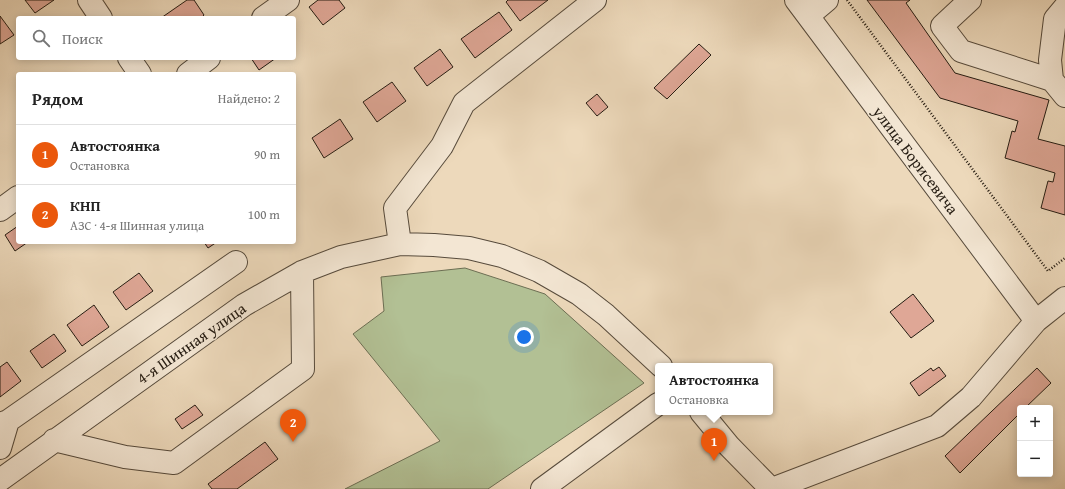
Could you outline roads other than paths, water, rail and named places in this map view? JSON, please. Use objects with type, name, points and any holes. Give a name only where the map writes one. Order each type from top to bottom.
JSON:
[{"type":"street","points":[[89,0],[100,16]]},
{"type":"street","points":[[266,16],[288,0]]},
{"type":"street","points":[[400,244],[395,208],[442,146],[464,103],[595,0]]},
{"type":"street","points":[[802,8],[827,0]]},
{"type":"street","points":[[970,0],[942,26],[961,51],[1059,88]]},
{"type":"street","points":[[1059,88],[1050,60],[1055,19],[1065,7]]},
{"type":"street","name":"улица Борисевича","points":[[802,8],[1036,321]]},
{"type":"street","points":[[130,60],[139,72]]},
{"type":"street","points":[[191,72],[206,60]]},
{"type":"street","points":[[0,210],[16,198]]},
{"type":"street","name":"4-я Шинная улица","points":[[0,480],[244,305],[302,272],[341,256],[400,244],[469,248],[502,256],[539,271],[579,294],[606,315],[658,363]]},
{"type":"street","points":[[0,448],[4,422],[236,262]]},
{"type":"street","points":[[54,440],[125,457],[174,463],[303,369],[302,272]]},
{"type":"street","points":[[704,415],[730,446],[771,489],[937,426],[971,397],[1036,321],[1065,298]]},
{"type":"street","points":[[542,489],[655,406]]},
{"type":"place","name":"КНП","points":[[293,442]]},
{"type":"place","name":"Автостоянка","points":[[714,461]]}]
